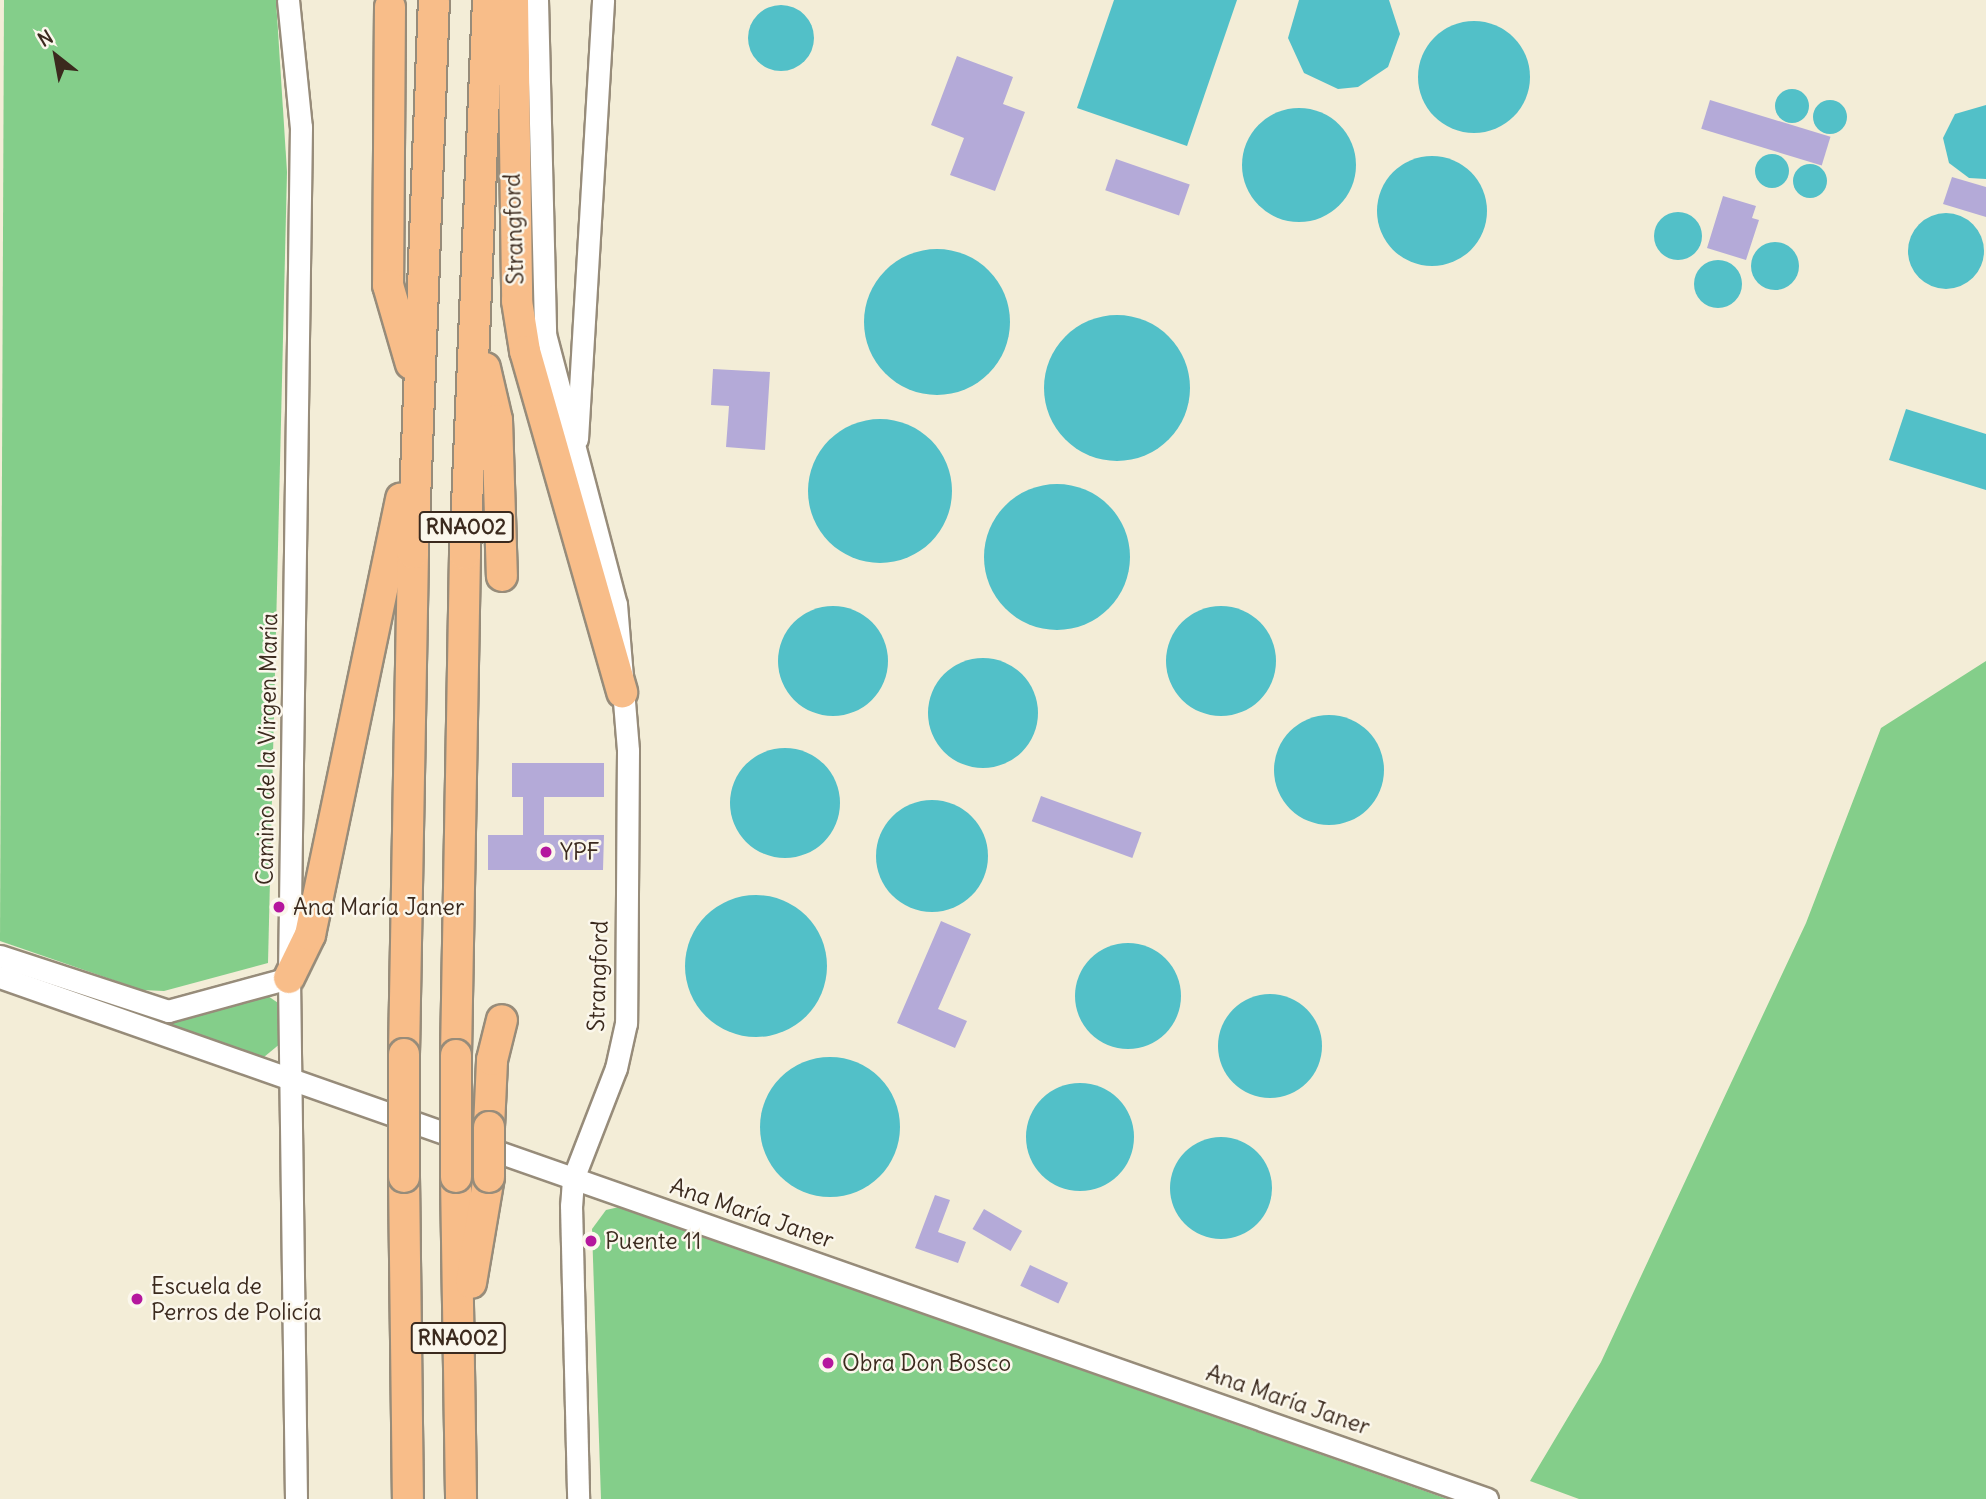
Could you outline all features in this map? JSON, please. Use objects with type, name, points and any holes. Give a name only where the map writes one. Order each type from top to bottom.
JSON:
[{"type":"highway","name":"RNA002","points":[[408,1499],[404,1054],[418,400],[434,0]]},
{"type":"highway","name":"RNA002","points":[[461,1499],[456,1055],[465,554],[477,341],[488,0]]},
{"type":"highway","points":[[513,0],[517,301],[525,351],[622,692]]},
{"type":"highway","points":[[289,978],[310,935],[418,400],[388,285],[390,7]]},
{"type":"highway","points":[[477,341],[497,420],[502,576]]},
{"type":"highway","points":[[458,1355],[488,1177],[492,1060],[502,1020]]},
{"type":"street","name":"Camino de la Virgen María","points":[[288,0],[301,127],[289,978],[296,1499]]},
{"type":"street","name":"Strangford","points":[[537,0],[545,334],[616,604],[628,751],[626,1023],[616,1068],[573,1179],[578,1499]]},
{"type":"street","name":"Strangford","points":[[576,452],[603,0]]},
{"type":"street","points":[[0,956],[168,1011],[289,978]]},
{"type":"street","name":"Ana María Janer","points":[[0,977],[1488,1499]]},
{"type":"green space","points":[[4,0],[276,0],[287,172],[268,963],[164,991],[142,990],[0,941]]},
{"type":"green space","points":[[1986,661],[1986,1499],[1579,1499],[1530,1481],[1601,1362],[1806,923],[1881,728]]},
{"type":"green space","points":[[268,996],[281,1005],[281,1043],[264,1057],[154,1020]]},
{"type":"green space","name":"Obra Don Bosco","points":[[619,1207],[1447,1499],[601,1499],[592,1229],[606,1210]]},
{"type":"water","points":[[1114,0],[1237,0],[1187,146],[1077,108]]},
{"type":"water","points":[[1299,0],[1389,0],[1400,34],[1388,67],[1358,87],[1338,89],[1304,73],[1288,38]]},
{"type":"water","points":[[781,5],[794,8],[804,15],[811,25],[814,38],[811,51],[804,61],[794,68],[781,71],[768,68],[758,61],[751,51],[748,38],[751,25],[758,15],[768,8]]},
{"type":"water","points":[[1474,21],[1495,25],[1513,38],[1526,56],[1530,77],[1526,98],[1513,116],[1495,129],[1474,133],[1453,129],[1435,116],[1422,98],[1418,77],[1422,56],[1435,38],[1453,25]]},
{"type":"water","points":[[1792,89],[1804,94],[1809,106],[1804,118],[1792,123],[1780,118],[1775,106],[1780,94]]},
{"type":"water","points":[[1830,100],[1842,105],[1847,117],[1842,129],[1830,134],[1818,129],[1813,117],[1818,105]]},
{"type":"water","points":[[1986,105],[1986,179],[1969,178],[1949,163],[1943,138],[1955,114]]},
{"type":"water","points":[[1299,108],[1321,113],[1339,125],[1351,143],[1356,165],[1351,187],[1339,205],[1321,217],[1299,222],[1277,217],[1259,205],[1247,187],[1242,165],[1247,143],[1259,125],[1277,113]]},
{"type":"water","points":[[1772,154],[1784,159],[1789,171],[1784,183],[1772,188],[1760,183],[1755,171],[1760,159]]},
{"type":"water","points":[[1432,156],[1453,160],[1471,172],[1483,190],[1487,211],[1483,232],[1471,250],[1453,262],[1432,266],[1411,262],[1393,250],[1381,232],[1377,211],[1381,190],[1393,172],[1411,160]]},
{"type":"water","points":[[1810,164],[1822,169],[1827,181],[1822,193],[1810,198],[1798,193],[1793,181],[1798,169]]},
{"type":"water","points":[[1678,212],[1695,219],[1702,236],[1695,253],[1678,260],[1661,253],[1654,236],[1661,219]]},
{"type":"water","points":[[1946,213],[1960,216],[1973,224],[1981,237],[1984,251],[1981,265],[1973,278],[1960,286],[1946,289],[1932,286],[1919,278],[1911,265],[1908,251],[1911,237],[1919,224],[1932,216]]},
{"type":"water","points":[[1775,242],[1792,249],[1799,266],[1792,283],[1775,290],[1758,283],[1751,266],[1758,249]]},
{"type":"water","points":[[937,249],[965,254],[989,270],[1005,294],[1010,322],[1005,350],[989,374],[965,390],[937,395],[909,390],[885,374],[869,350],[864,322],[869,294],[885,270],[909,254]]},
{"type":"water","points":[[1718,260],[1735,267],[1742,284],[1735,301],[1718,308],[1701,301],[1694,284],[1701,267]]},
{"type":"water","points":[[1117,315],[1145,320],[1169,336],[1185,360],[1190,388],[1185,416],[1169,440],[1145,456],[1117,461],[1089,456],[1065,440],[1049,416],[1044,388],[1049,360],[1065,336],[1089,320]]},
{"type":"water","points":[[1906,409],[1986,434],[1986,490],[1889,460]]},
{"type":"water","points":[[880,419],[907,425],[931,440],[946,464],[952,491],[946,518],[931,542],[907,557],[880,563],[853,557],[829,542],[814,518],[808,491],[814,464],[829,440],[853,425]]},
{"type":"water","points":[[1057,484],[1085,490],[1109,505],[1124,529],[1130,557],[1124,585],[1109,609],[1085,624],[1057,630],[1029,624],[1005,609],[990,585],[984,557],[990,529],[1005,505],[1029,490]]},
{"type":"water","points":[[833,606],[854,610],[872,622],[884,640],[888,661],[884,682],[872,700],[854,712],[833,716],[812,712],[794,700],[782,682],[778,661],[782,640],[794,622],[812,610]]},
{"type":"water","points":[[1221,606],[1242,610],[1260,622],[1272,640],[1276,661],[1272,682],[1260,700],[1242,712],[1221,716],[1200,712],[1182,700],[1170,682],[1166,661],[1170,640],[1182,622],[1200,610]]},
{"type":"water","points":[[983,658],[1004,662],[1022,674],[1034,692],[1038,713],[1034,734],[1022,752],[1004,764],[983,768],[962,764],[944,752],[932,734],[928,713],[932,692],[944,674],[962,662]]},
{"type":"water","points":[[1329,715],[1350,719],[1368,731],[1380,749],[1384,770],[1380,791],[1368,809],[1350,821],[1329,825],[1308,821],[1290,809],[1278,791],[1274,770],[1278,749],[1290,731],[1308,719]]},
{"type":"water","points":[[785,748],[806,752],[824,764],[836,782],[840,803],[836,824],[824,842],[806,854],[785,858],[764,854],[746,842],[734,824],[730,803],[734,782],[746,764],[764,752]]},
{"type":"water","points":[[932,800],[953,805],[971,817],[983,835],[988,856],[983,877],[971,895],[953,907],[932,912],[911,907],[893,895],[881,877],[876,856],[881,835],[893,817],[911,805]]},
{"type":"water","points":[[756,895],[783,900],[806,916],[822,939],[827,966],[822,993],[806,1016],[783,1032],[756,1037],[729,1032],[706,1016],[690,993],[685,966],[690,939],[706,916],[729,900]]},
{"type":"water","points":[[1128,943],[1148,947],[1165,959],[1177,976],[1181,996],[1177,1016],[1165,1033],[1148,1045],[1128,1049],[1108,1045],[1091,1033],[1079,1016],[1075,996],[1079,976],[1091,959],[1108,947]]},
{"type":"water","points":[[1270,994],[1290,998],[1313,1017],[1318,1026],[1322,1046],[1318,1066],[1299,1089],[1290,1094],[1270,1098],[1250,1094],[1227,1075],[1222,1066],[1218,1046],[1222,1026],[1241,1003],[1250,998]]},
{"type":"water","points":[[830,1057],[857,1063],[879,1078],[894,1100],[900,1127],[894,1154],[879,1176],[857,1191],[830,1197],[803,1191],[781,1176],[766,1154],[760,1127],[766,1100],[781,1078],[803,1063]]},
{"type":"water","points":[[1080,1083],[1101,1087],[1118,1099],[1130,1116],[1134,1137],[1130,1158],[1118,1175],[1101,1187],[1080,1191],[1059,1187],[1042,1175],[1030,1158],[1026,1137],[1030,1116],[1042,1099],[1059,1087]]},
{"type":"water","points":[[1221,1137],[1241,1141],[1257,1152],[1268,1168],[1272,1188],[1268,1208],[1257,1224],[1241,1235],[1221,1239],[1201,1235],[1185,1224],[1174,1208],[1170,1188],[1174,1168],[1185,1152],[1201,1141]]},
{"type":"building","points":[[957,56],[1013,77],[1003,104],[1025,112],[995,191],[950,175],[964,138],[931,125]]},
{"type":"building","points":[[1710,100],[1830,137],[1822,166],[1701,129]]},
{"type":"building","points":[[1116,159],[1190,184],[1179,216],[1105,190]]},
{"type":"building","points":[[1952,177],[1986,187],[1986,217],[1943,204]]},
{"type":"building","points":[[1723,196],[1756,206],[1752,218],[1759,220],[1746,260],[1707,248]]},
{"type":"building","points":[[713,369],[770,372],[765,450],[726,447],[729,406],[711,405]]},
{"type":"building","points":[[512,763],[604,763],[604,797],[544,797],[544,835],[604,835],[603,870],[488,870],[488,835],[523,835],[523,797],[512,797]]},
{"type":"building","points":[[1041,796],[1142,833],[1132,858],[1032,821]]},
{"type":"building","points":[[941,921],[971,934],[938,1009],[967,1021],[955,1048],[897,1023]]},
{"type":"building","points":[[935,1195],[950,1200],[938,1232],[966,1242],[958,1263],[915,1248]]},
{"type":"building","points":[[984,1209],[1022,1231],[1011,1251],[972,1229]]},
{"type":"building","points":[[1030,1265],[1068,1283],[1058,1304],[1020,1286]]},
{"type":"place","name":"YPF","points":[[546,852]]},
{"type":"place","name":"Ana María Janer","points":[[279,907]]},
{"type":"place","name":"Puente 11","points":[[591,1241]]},
{"type":"place","name":"Escuela de Perros de Policía","points":[[137,1299]]},
{"type":"place","name":"Obra Don Bosco","points":[[828,1363]]}]
